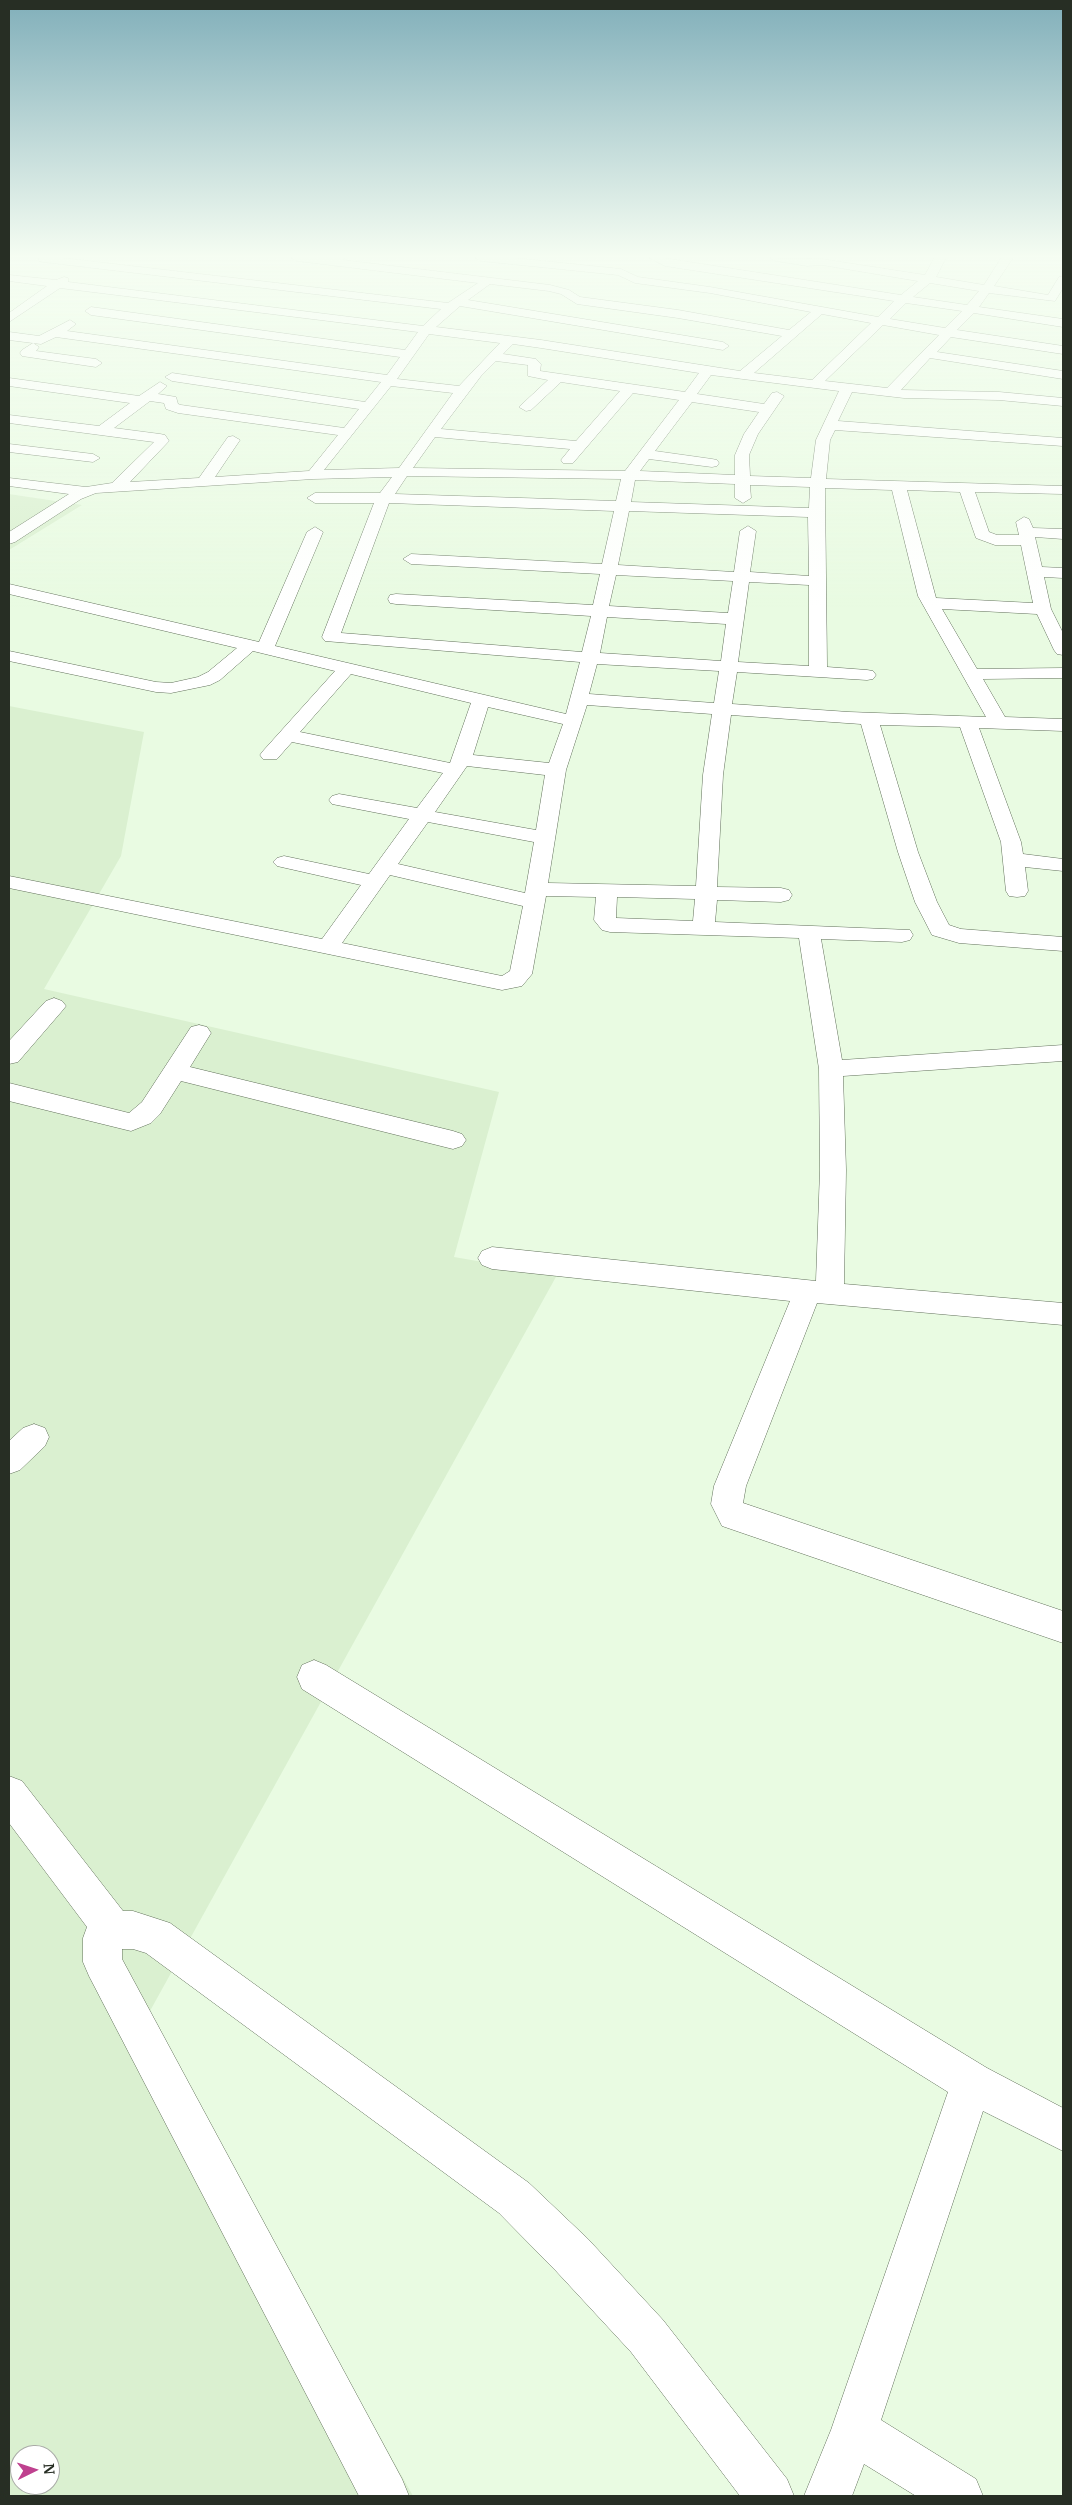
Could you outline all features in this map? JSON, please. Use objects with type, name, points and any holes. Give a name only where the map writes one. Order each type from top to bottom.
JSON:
[{"type":"street","points":[[102,431],[176,375]]},
{"type":"street","points":[[355,375],[462,390]]},
{"type":"street","points":[[313,475],[393,375]]},
{"type":"street","points":[[319,663],[331,637],[379,506],[431,432],[476,375]]},
{"type":"street","points":[[542,375],[768,409]]},
{"type":"street","points":[[9,882],[502,983],[514,981],[521,974],[525,960],[556,770],[573,721],[590,658],[629,475],[705,375]]},
{"type":"street","points":[[743,375],[890,393],[981,396],[1063,402]]},
{"type":"street","points":[[815,384],[824,375]]},
{"type":"street","points":[[890,393],[907,375]]},
{"type":"street","points":[[981,396],[993,375]]},
{"type":"street","points":[[172,378],[367,406]]},
{"type":"street","points":[[526,407],[557,378]]},
{"type":"street","points":[[744,511],[741,465],[746,446],[756,425],[788,381]]},
{"type":"street","points":[[9,382],[171,400],[172,407],[346,432]]},
{"type":"street","points":[[818,672],[816,513],[818,483],[823,440],[847,388]]},
{"type":"street","points":[[556,474],[629,389]]},
{"type":"street","points":[[9,419],[160,438],[196,411]]},
{"type":"street","points":[[676,414],[694,416]]},
{"type":"street","points":[[738,423],[756,425]]},
{"type":"street","points":[[830,425],[1063,442]]},
{"type":"street","points":[[431,432],[581,446]]},
{"type":"street","points":[[116,488],[159,445],[162,441],[160,438]]},
{"type":"street","points":[[204,482],[233,440]]},
{"type":"street","points":[[823,440],[842,442]]},
{"type":"street","points":[[9,448],[93,458]]},
{"type":"street","points":[[646,454],[741,465]]},
{"type":"street","points":[[9,482],[84,491],[313,475],[403,472],[629,475],[742,481],[1063,490]]},
{"type":"street","points":[[899,486],[920,579],[930,602],[998,723]]},
{"type":"street","points":[[966,488],[982,535],[995,540],[1026,532],[1063,534]]},
{"type":"street","points":[[9,539],[84,491]]},
{"type":"street","points":[[316,498],[385,498],[816,513]]},
{"type":"street","points":[[704,929],[713,775],[748,531]]},
{"type":"street","points":[[9,656],[156,687],[170,688],[209,679],[256,648],[315,532]]},
{"type":"street","points":[[1026,532],[1034,571],[1063,650]]},
{"type":"street","points":[[411,559],[817,581]]},
{"type":"street","points":[[1034,571],[1063,573]]},
{"type":"street","points":[[9,589],[573,721]]},
{"type":"street","points":[[396,599],[736,619]]},
{"type":"street","points":[[930,602],[1051,615]]},
{"type":"street","points":[[331,637],[590,658],[867,675]]},
{"type":"street","points":[[270,755],[346,669]]},
{"type":"street","points":[[970,674],[1063,673]]},
{"type":"street","points":[[578,699],[869,719],[1063,725]]},
{"type":"street","points":[[327,948],[459,765],[480,700]]},
{"type":"street","points":[[869,719],[908,852],[926,902],[940,930],[959,936],[1063,944]]},
{"type":"street","points":[[968,722],[1004,821],[1014,859],[1017,891]]},
{"type":"street","points":[[287,735],[459,765],[556,770]]},
{"type":"street","points":[[339,800],[545,838]]},
{"type":"street","points":[[1014,859],[1063,864]]},
{"type":"street","points":[[284,862],[536,896],[607,892],[781,895]]},
{"type":"street","points":[[607,892],[604,914],[605,920],[610,925],[902,935]]},
{"type":"street","points":[[809,932],[831,1069],[833,1170],[819,1292],[730,1486],[727,1504],[733,1516],[1063,1627]]},
{"type":"street","points":[[9,1056],[54,1006]]},
{"type":"street","points":[[9,1092],[131,1122],[142,1117],[151,1108],[199,1033]]},
{"type":"street","points":[[831,1069],[1063,1053]]},
{"type":"street","points":[[174,1071],[453,1140]]},
{"type":"street","points":[[492,1258],[986,1310],[1063,1314]]},
{"type":"street","points":[[9,1461],[34,1437]]},
{"type":"street","points":[[314,1677],[972,2082],[1063,2130]]},
{"type":"street","points":[[9,1794],[114,1930]]},
{"type":"street","points":[[385,2496],[103,1962],[102,1938],[114,1930],[133,1930],[156,1937],[514,2198],[572,2254],[647,2336],[770,2496]]},
{"type":"street","points":[[828,2496],[854,2430],[972,2082]]},
{"type":"street","points":[[854,2430],[959,2496]]},
{"type":"shaded area","points":[[9,494],[82,505],[9,550]]},
{"type":"shaded area","points":[[9,706],[144,732],[121,856],[44,989],[499,1092],[454,1257],[557,1275],[145,2020],[413,2496],[9,2496]]}]
